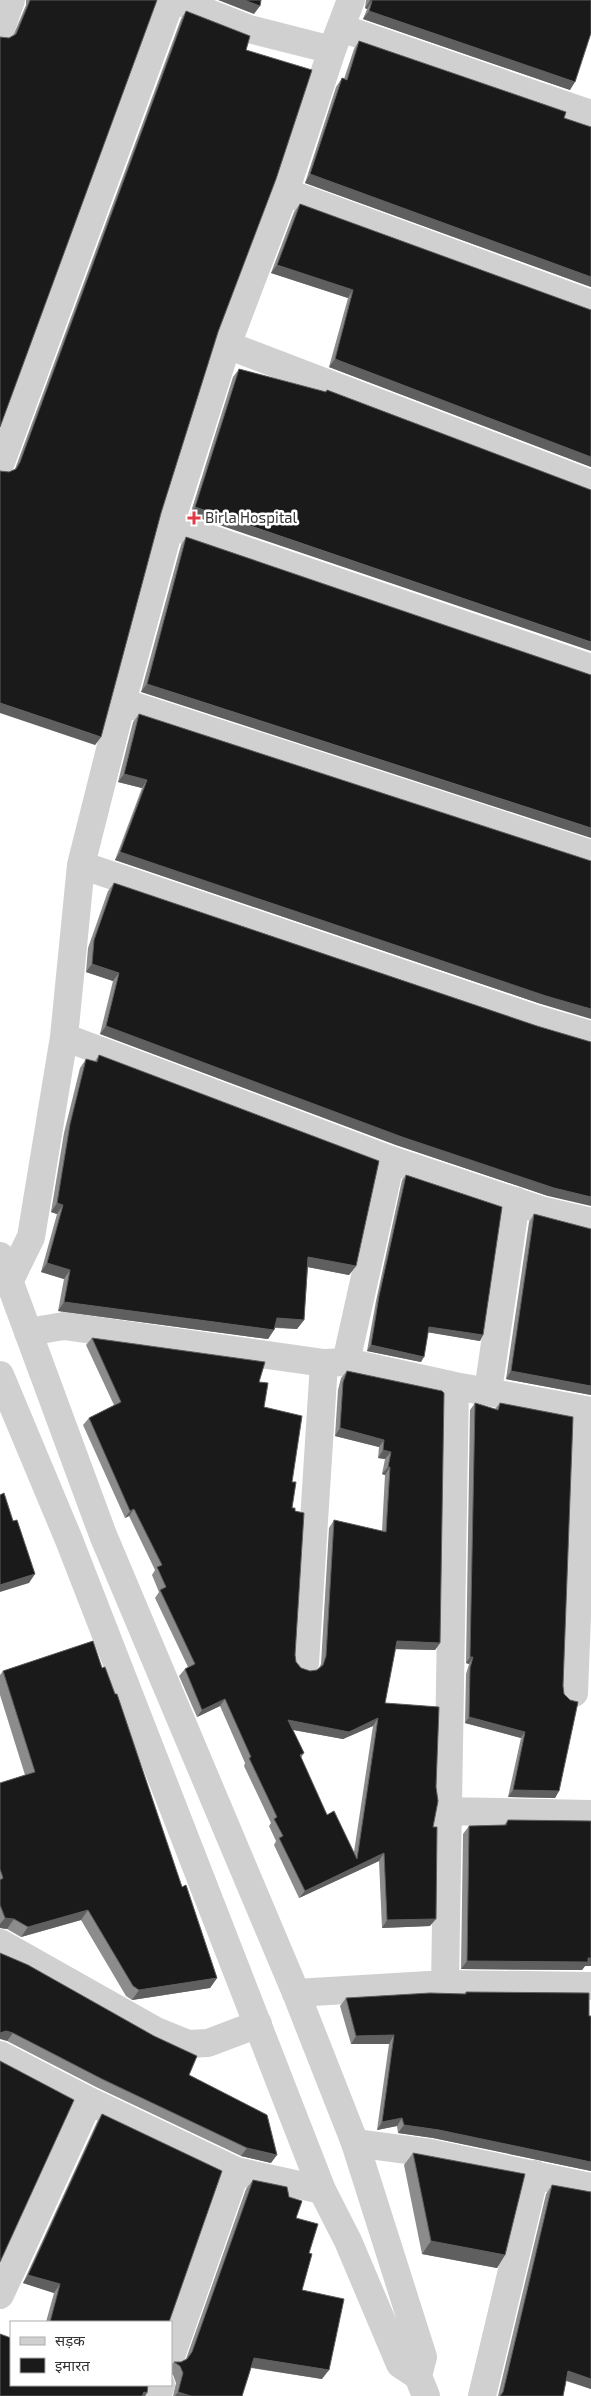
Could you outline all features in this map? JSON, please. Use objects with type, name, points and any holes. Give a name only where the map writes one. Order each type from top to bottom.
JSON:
[{"type":"street","points":[[0,31],[11,0]]},
{"type":"street","points":[[0,465],[4,437],[171,0]]},
{"type":"street","points":[[176,0],[250,29],[337,39],[591,114]]},
{"type":"street","points":[[351,0],[285,192],[227,345],[170,525],[122,702],[81,865],[64,1037],[31,1237],[5,1268],[103,1535],[296,1993],[355,2143],[423,2357],[422,2386]]},
{"type":"street","points":[[285,192],[591,304]]},
{"type":"street","points":[[227,345],[591,484]]},
{"type":"street","points":[[170,525],[591,668]]},
{"type":"street","points":[[122,702],[591,854]]},
{"type":"street","points":[[81,865],[536,1019],[591,1035]]},
{"type":"street","points":[[64,1037],[391,1160],[544,1211],[591,1222]]},
{"type":"street","points":[[305,1663],[335,1363],[391,1160]]},
{"type":"street","points":[[488,1391],[516,1201]]},
{"type":"street","points":[[28,1332],[64,1326],[335,1363],[588,1410],[574,1693]]},
{"type":"street","points":[[0,1375],[69,1540],[322,2190],[348,2241],[400,2364],[422,2386]]},
{"type":"street","points":[[445,1984],[455,1386]]},
{"type":"street","points":[[448,1811],[591,1814]]},
{"type":"street","points":[[0,1943],[156,2031],[188,2044],[208,2043],[258,2024]]},
{"type":"street","points":[[296,1993],[445,1984],[591,1986]]},
{"type":"street","points":[[0,2055],[89,2101],[236,2171],[322,2190]]},
{"type":"street","points":[[0,2295],[89,2101]]},
{"type":"street","points":[[355,2143],[430,2153],[591,2187]]},
{"type":"street","points":[[172,2353],[236,2171]]},
{"type":"street","points":[[482,2396],[535,2174]]},
{"type":"building","points":[[30,0],[157,0],[0,427],[0,37],[9,38],[16,34]]},
{"type":"building","points":[[244,0],[261,0],[260,6]]},
{"type":"building","points":[[370,0],[591,0],[591,33],[575,82],[369,11],[372,1]]},
{"type":"building","points":[[186,11],[250,36],[246,50],[312,70],[276,179],[218,332],[161,513],[101,737],[0,703],[0,471],[9,472],[16,469],[20,462]]},
{"type":"building","points":[[359,41],[566,112],[564,118],[591,127],[591,277],[310,174],[342,78],[347,80]]},
{"type":"building","points":[[300,204],[591,310],[591,457],[335,359],[353,290],[277,265]]},
{"type":"building","points":[[239,369],[326,392],[327,390],[591,490],[591,642],[195,507]]},
{"type":"building","points":[[186,537],[591,675],[591,828],[147,684]]},
{"type":"building","points":[[139,714],[591,861],[591,1009],[546,996],[120,852],[147,780],[124,774]]},
{"type":"building","points":[[114,883],[537,1026],[591,1042],[591,1197],[554,1188],[402,1137],[106,1026],[119,973],[92,964],[94,940]]},
{"type":"building","points":[[99,1055],[379,1161],[356,1266],[308,1257],[304,1320],[277,1318],[274,1330],[64,1302],[70,1270],[47,1263],[63,1205],[57,1203],[70,1124],[86,1059],[97,1062]]},
{"type":"building","points":[[406,1175],[502,1207],[483,1335],[429,1327],[424,1357],[371,1345],[379,1296]]},
{"type":"building","points":[[534,1214],[591,1229],[591,1386],[511,1371]]},
{"type":"building","points":[[92,1338],[265,1362],[259,1382],[268,1383],[264,1407],[302,1416],[292,1482],[296,1482],[292,1508],[295,1508],[295,1511],[304,1513],[295,1655],[296,1662],[301,1668],[310,1671],[317,1670],[323,1665],[326,1656],[334,1520],[386,1532],[390,1467],[388,1467],[391,1452],[383,1450],[384,1440],[340,1428],[343,1382],[347,1371],[442,1391],[444,1393],[440,1643],[397,1641],[385,1703],[439,1707],[436,1787],[438,1801],[433,1827],[437,1827],[436,1919],[387,1920],[384,1853],[305,1891],[279,1838],[283,1836],[274,1819],[277,1817],[249,1758],[251,1757],[225,1699],[202,1710],[185,1669],[195,1664],[160,1590],[166,1587],[157,1567],[162,1565],[134,1509],[130,1511],[89,1418],[121,1402]],"holes":[[[378,1718],[357,1859],[334,1811],[327,1815],[300,1755],[304,1753],[288,1720],[349,1732]]]},
{"type":"building","points":[[475,1403],[498,1410],[500,1403],[573,1417],[563,1686],[564,1694],[570,1700],[578,1702],[559,1791],[513,1790],[525,1732],[469,1717],[470,1668],[473,1657],[470,1657]]},
{"type":"building","points":[[4,1493],[13,1521],[17,1520],[35,1574],[0,1585],[0,1495]]},
{"type":"building","points":[[93,1641],[102,1668],[105,1667],[115,1694],[117,1694],[182,1887],[186,1885],[217,1978],[139,1990],[133,1986],[88,1910],[28,1927],[14,1919],[5,1918],[0,1905],[0,1880],[3,1878],[0,1869],[0,1783],[35,1772],[3,1671]]},
{"type":"building","points":[[508,1820],[591,1821],[591,1958],[588,1958],[588,1962],[467,1961],[469,1826],[506,1825]]},
{"type":"building","points":[[0,1953],[28,1965],[154,2036],[197,2056],[189,2075],[267,2115],[277,2155],[247,2148],[102,2079],[13,2033],[6,2031],[0,2033]]},
{"type":"building","points":[[466,1992],[589,1993],[589,2016],[591,2016],[591,2162],[439,2130],[404,2125],[402,2118],[382,2122],[394,2035],[356,2036],[346,1998],[430,1993],[466,1994]]},
{"type":"building","points":[[0,2061],[74,2100],[0,2262]]},
{"type":"building","points":[[102,2114],[222,2171],[169,2321],[50,2321],[60,2284],[28,2275]]},
{"type":"building","points":[[413,2153],[525,2174],[505,2255],[431,2241]]},
{"type":"building","points":[[253,2180],[287,2187],[289,2197],[302,2201],[296,2218],[318,2224],[309,2253],[312,2254],[302,2290],[344,2299],[329,2370],[254,2358],[242,2396],[191,2396],[178,2392],[183,2373],[180,2366],[174,2362],[181,2362],[187,2359],[192,2352]]},
{"type":"building","points":[[552,2185],[591,2192],[591,2379],[568,2371],[563,2396],[500,2396],[503,2392]]},
{"type":"building","points":[[0,2334],[10,2338],[10,2386],[148,2386],[147,2393],[144,2392],[142,2396],[0,2396]]},
{"type":"place","name":"Birla Hospital","points":[[194,518]]}]
